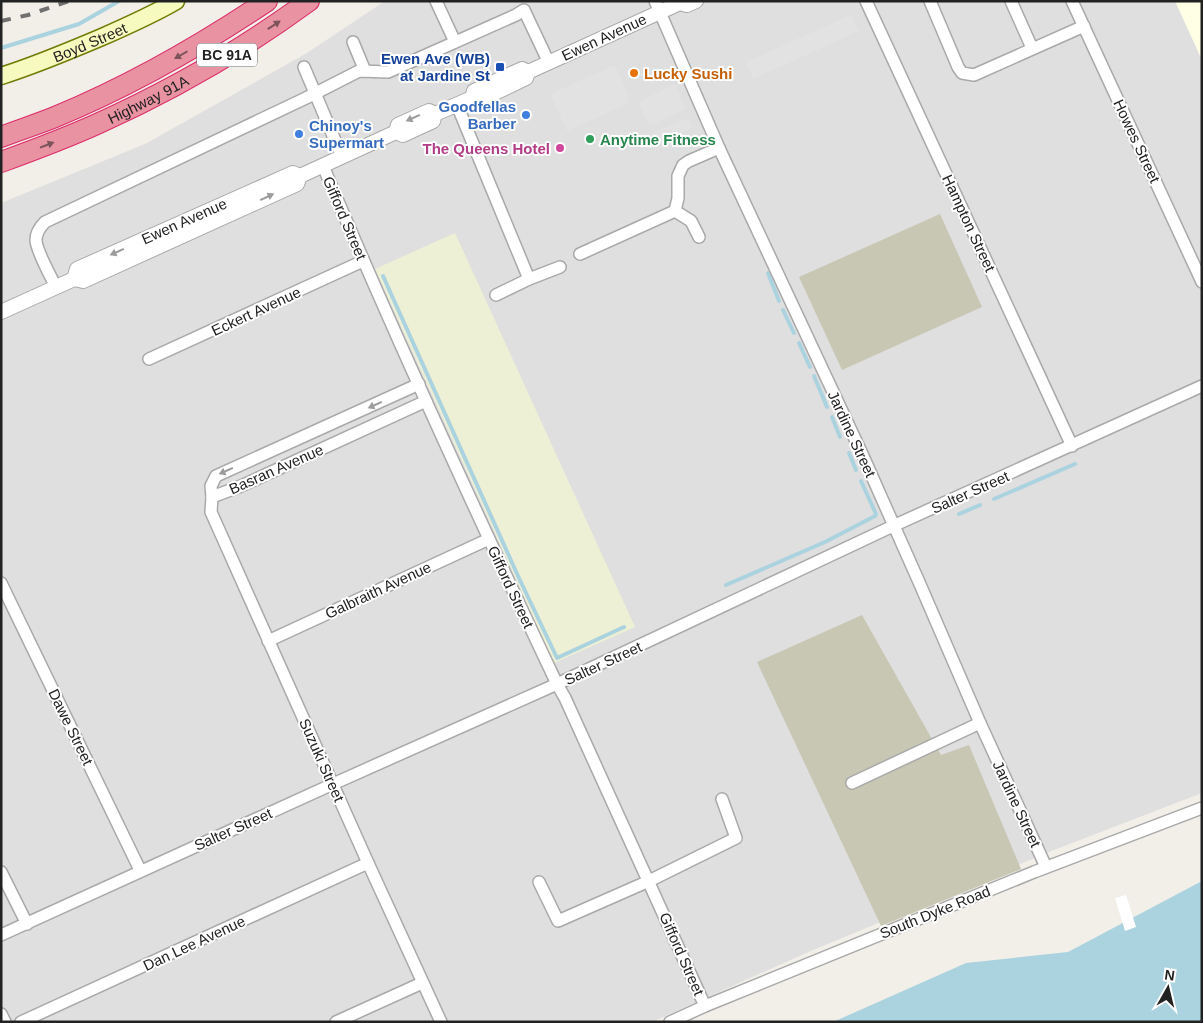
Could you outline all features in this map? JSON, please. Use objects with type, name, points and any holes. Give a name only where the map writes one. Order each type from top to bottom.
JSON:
[{"type":"highway","name":"Highway 91A","points":[[1,136],[55,117],[128,84],[238,21],[267,1]]},
{"type":"highway","name":"Highway 91A","points":[[1,162],[50,144],[141,103],[240,47],[309,1]]},
{"type":"main road","name":"Boyd Street","points":[[1,76],[66,53],[176,1]]},
{"type":"street","points":[[436,1],[455,42]]},
{"type":"street","name":"Ewen Avenue","points":[[1,312],[74,279],[77,269],[293,173],[300,176],[396,132],[403,135],[412,131],[433,121],[435,114],[472,98],[478,100],[486,97],[526,78],[528,72],[658,7],[680,2],[687,5],[696,1]]},
{"type":"street","name":"Hampton Street","points":[[866,1],[1072,446]]},
{"type":"street","points":[[930,1],[958,67],[962,73],[974,75],[1084,26]]},
{"type":"street","points":[[1011,1],[1032,48]]},
{"type":"street","name":"Howes Street","points":[[1072,1],[1202,282]]},
{"type":"street","points":[[56,287],[36,240],[44,222],[360,71],[388,72],[455,42],[522,6],[550,62]]},
{"type":"street","name":"Jardine Street","points":[[658,7],[719,148],[863,456],[980,723],[1046,867]]},
{"type":"street","points":[[353,42],[365,71]]},
{"type":"street","name":"Gifford Street","points":[[304,67],[342,157]]},
{"type":"street","points":[[456,105],[529,279]]},
{"type":"street","points":[[675,211],[678,198],[678,176],[684,165],[688,161],[719,148]]},
{"type":"street","name":"Gifford Street","points":[[322,166],[426,402],[489,540],[565,698],[704,1006]]},
{"type":"street","points":[[675,211],[691,221],[699,237]]},
{"type":"street","points":[[580,254],[675,211]]},
{"type":"street","name":"Eckert Avenue","points":[[149,360],[364,261]]},
{"type":"street","points":[[496,295],[560,266]]},
{"type":"street","name":"Basran Avenue","points":[[419,384],[216,476],[211,486],[212,497],[241,486],[426,402]]},
{"type":"street","name":"Salter Street","points":[[1,935],[140,870],[557,684],[893,526],[1202,386]]},
{"type":"street","name":"Suzuki Street","points":[[212,497],[211,512],[441,1022]]},
{"type":"street","name":"Galbraith Avenue","points":[[268,641],[489,540]]},
{"type":"street","name":"Dawe Street","points":[[1,583],[140,870]]},
{"type":"street","points":[[852,782],[980,723]]},
{"type":"street","points":[[539,882],[558,921],[649,881],[736,838],[722,799]]},
{"type":"street","name":"South Dyke Road","points":[[670,1022],[704,1006],[1046,867],[1202,808]]},
{"type":"street","name":"Dan Lee Avenue","points":[[21,1022],[368,863]]},
{"type":"street","points":[[1,872],[27,924]]},
{"type":"street","points":[[336,1022],[422,983]]},
{"type":"street","points":[[1,1014],[5,1022]]},
{"type":"shaded area","points":[[385,1],[1175,1],[1202,60],[1202,793],[1054,850],[806,953],[652,1022],[1,1022],[1,203],[145,144],[307,53]]},
{"type":"shaded area","points":[[1175,1],[1202,1],[1202,60]]},
{"type":"shaded area","points":[[851,15],[859,31],[753,79],[746,62]]},
{"type":"shaded area","points":[[615,65],[630,98],[627,100],[629,103],[567,131],[550,94]]},
{"type":"shaded area","points":[[675,84],[686,109],[649,126],[638,102]]},
{"type":"shaded area","points":[[688,118],[692,128],[648,149],[643,137]]},
{"type":"shaded area","points":[[940,214],[982,307],[842,370],[799,277]]},
{"type":"shaded area","points":[[455,233],[635,627],[554,663],[375,269]]},
{"type":"shaded area","points":[[862,615],[941,755],[969,745],[1021,869],[881,926],[757,662]]},
{"type":"water","points":[[1202,881],[1202,1022],[833,1022],[966,963],[1068,952]]},
{"type":"pier","points":[[1126,895],[1136,927],[1125,931],[1115,898]]},
{"type":"waterway","points":[[1,48],[79,24],[119,1]]},
{"type":"waterway","points":[[768,273],[779,301]]},
{"type":"waterway","points":[[383,276],[518,576],[557,658],[624,627]]},
{"type":"waterway","points":[[783,310],[794,333]]},
{"type":"waterway","points":[[799,343],[810,367]]},
{"type":"waterway","points":[[814,376],[827,407]]},
{"type":"waterway","points":[[832,417],[840,437]]},
{"type":"waterway","points":[[849,453],[856,470]]},
{"type":"waterway","points":[[994,499],[1075,464]]},
{"type":"waterway","points":[[726,585],[825,542],[875,516],[876,514],[861,481]]},
{"type":"waterway","points":[[959,514],[980,505]]},
{"type":"railway","points":[[1,21],[28,15],[69,1]]},
{"type":"place","name":"Ewen Ave (WB) at Jardine St","points":[[500,67]]},
{"type":"place","name":"Lucky Sushi","points":[[634,73]]},
{"type":"place","name":"Goodfellas Barber","points":[[526,115]]},
{"type":"place","name":"Chinoy's Supermart","points":[[299,134]]},
{"type":"place","name":"Anytime Fitness","points":[[590,139]]},
{"type":"place","name":"The Queens Hotel","points":[[560,148]]}]
